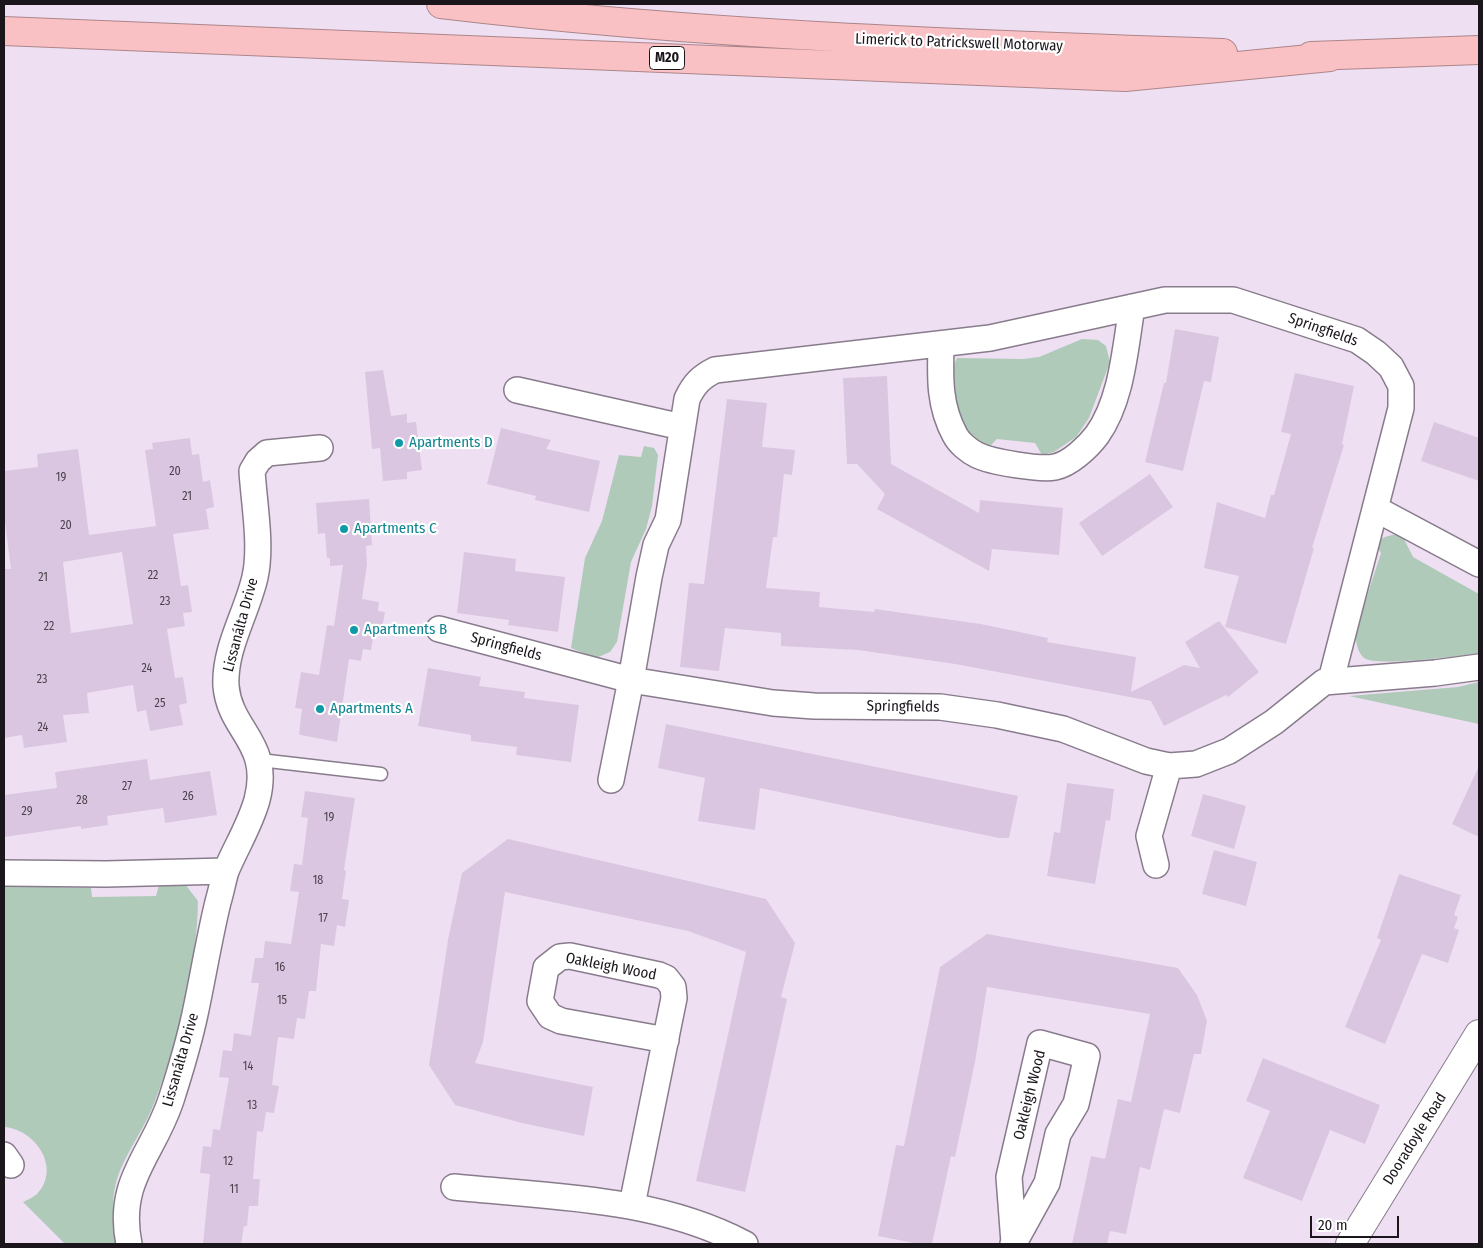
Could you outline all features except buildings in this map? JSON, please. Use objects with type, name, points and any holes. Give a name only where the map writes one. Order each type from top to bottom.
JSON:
[{"type":"highway","name":"Limerick to Patrickswell Motorway","points":[[440,4],[766,34],[856,39],[1330,57],[1479,50]]},
{"type":"highway","name":"M20","points":[[4,31],[1125,77],[1330,57]]},
{"type":"street","name":"Springfields","points":[[611,780],[656,545],[668,520],[688,399],[694,384],[703,375],[715,370],[941,346],[1020,332],[1165,300],[1233,300],[1357,340],[1376,352],[1390,367],[1401,386],[1401,401],[1376,509],[1331,680]]},
{"type":"street","points":[[941,346],[940,382],[943,408],[955,436],[964,446],[978,456],[1014,465],[1055,467],[1068,462],[1096,436],[1109,415],[1132,307]]},
{"type":"street","points":[[516,390],[682,427]]},
{"type":"street","name":"Lissanálta Drive","points":[[129,1244],[126,1227],[127,1199],[172,1098],[195,1015],[209,939],[226,871],[242,840],[257,801],[261,779],[260,760],[233,709],[226,687],[228,663],[232,647],[256,574],[257,547],[252,471],[258,461],[267,453],[320,448]]},
{"type":"street","points":[[1376,509],[1479,564]]},
{"type":"street","name":"Springfields","points":[[439,629],[631,680],[773,703],[814,706],[940,707],[997,714],[1063,729],[1146,761],[1169,766],[1196,764],[1229,751],[1274,722],[1314,689],[1331,680],[1425,674],[1479,667]]},
{"type":"street","points":[[1156,865],[1149,836],[1169,766]]},
{"type":"street","points":[[4,873],[106,874],[226,871]]},
{"type":"street","name":"Oakleigh Wood","points":[[632,1205],[666,1040],[674,998],[673,987],[666,978],[570,956],[560,957],[546,968],[540,1000],[550,1016],[560,1021],[666,1040]]},
{"type":"street","name":"Dooradoyle Road","points":[[1350,1244],[1479,1034]]},
{"type":"street","name":"Oakleigh Wood","points":[[1040,1044],[1087,1056],[1076,1104],[1058,1134],[1047,1183],[1014,1244],[1009,1177],[1040,1044]]},
{"type":"street","points":[[454,1187],[655,1209],[721,1238],[745,1244]]},
{"type":"lane","points":[[260,760],[381,774]]},
{"type":"green space","points":[[1082,339],[1098,340],[1106,346],[1110,362],[1089,418],[1076,437],[1054,452],[1042,455],[1035,443],[997,439],[988,448],[973,438],[964,428],[952,399],[951,378],[957,358],[1023,359],[1039,357]]},
{"type":"green space","points":[[644,446],[654,448],[658,455],[652,506],[646,529],[631,562],[617,642],[610,652],[596,658],[571,648],[585,558],[602,521],[619,455],[641,457]]},
{"type":"green space","points":[[1400,535],[1404,539],[1413,557],[1479,594],[1479,653],[1401,661],[1372,660],[1362,656],[1357,646],[1355,633],[1381,553],[1377,546],[1383,538]]},
{"type":"green space","points":[[1479,682],[1479,724],[1349,696],[1458,687]]},
{"type":"green space","points":[[185,884],[198,901],[197,926],[190,977],[171,1053],[155,1101],[122,1166],[115,1185],[113,1214],[117,1244],[65,1244],[23,1202],[37,1194],[44,1184],[47,1173],[46,1162],[41,1152],[35,1142],[26,1135],[15,1129],[4,1127],[4,886],[91,888],[92,897],[156,896],[159,885]]},
{"type":"place","name":"Apartments D","points":[[399,443]]},
{"type":"place","name":"Apartments C","points":[[344,529]]},
{"type":"place","name":"Apartments B","points":[[354,630]]},
{"type":"place","name":"Apartments A","points":[[320,709]]}]
